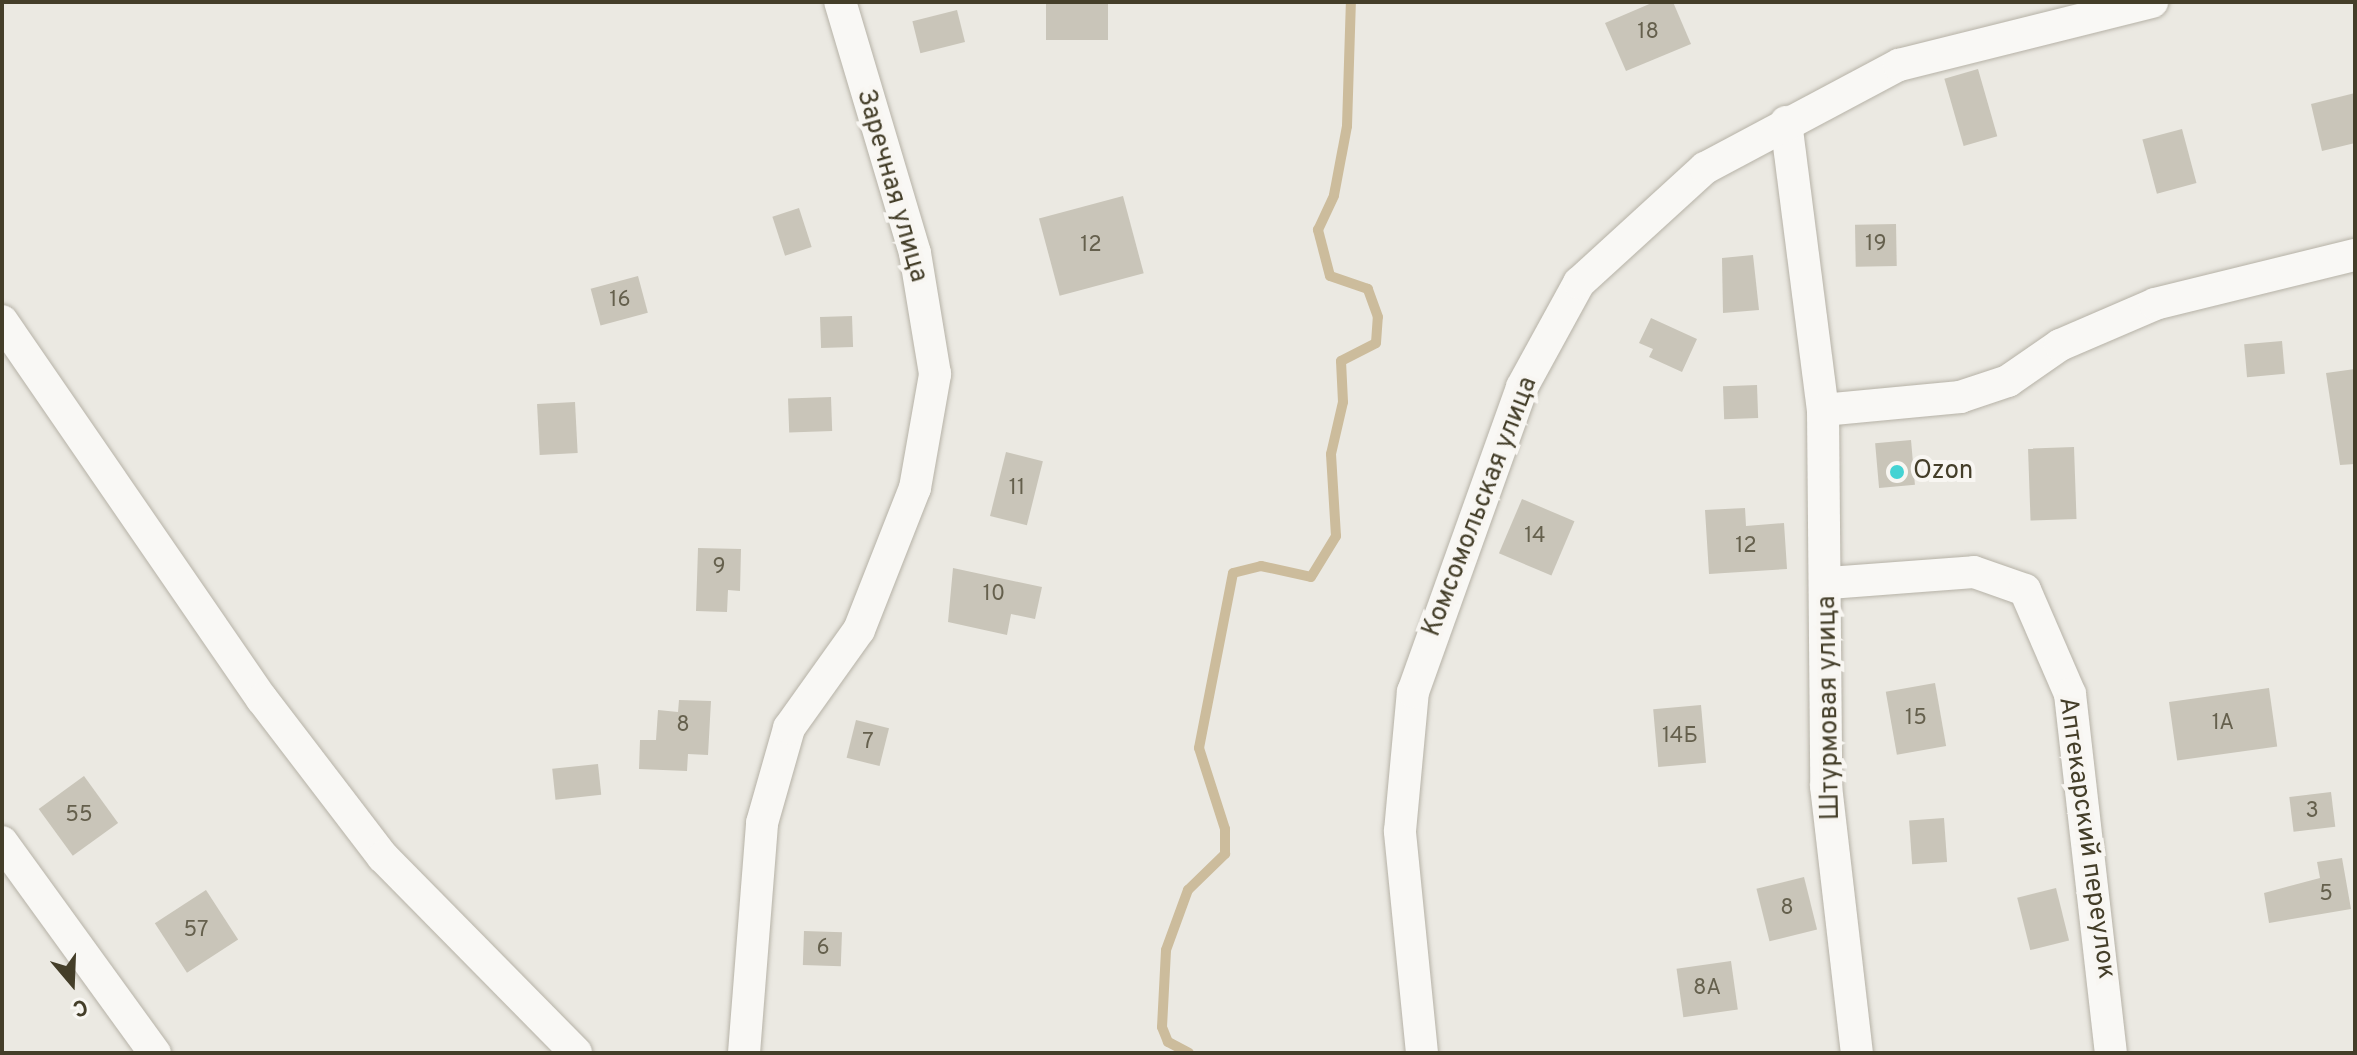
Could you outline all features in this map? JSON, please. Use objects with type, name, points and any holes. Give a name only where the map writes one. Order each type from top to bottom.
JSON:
[{"type":"street","name":"Заречная улица","points":[[744,1053],[749,924],[766,809],[789,728],[859,630],[915,488],[935,374],[915,253],[840,2]]},
{"type":"street","name":"Комсомольская улица","points":[[1422,1053],[1400,831],[1413,692],[1522,387],[1579,283],[1705,168],[1786,122],[1899,65],[2152,2]]},
{"type":"street","name":"Штурмовая улица","points":[[1786,122],[1823,410],[1829,583],[1826,786],[1857,1053]]},
{"type":"street","points":[[1823,410],[1960,397],[2008,381],[2060,345],[2155,304],[2355,255]]},
{"type":"street","points":[[2,321],[262,699],[383,857],[576,1053]]},
{"type":"street","name":"Аптекарский переулок","points":[[1829,583],[1974,572],[2025,590],[2070,694],[2111,1053]]},
{"type":"street","points":[[2,842],[155,1053]]},
{"type":"building","points":[[1046,2],[1108,2],[1108,40],[1046,40]]},
{"type":"building","points":[[1654,2],[1673,2],[1691,44],[1626,71],[1605,23]]},
{"type":"building","points":[[957,10],[965,42],[920,53],[912,21]]},
{"type":"building","points":[[1978,69],[1997,136],[1964,146],[1944,79]]},
{"type":"building","points":[[2355,93],[2355,143],[2322,151],[2311,104]]},
{"type":"building","points":[[2182,129],[2196,183],[2157,194],[2142,140]]},
{"type":"building","points":[[1123,196],[1144,273],[1060,296],[1039,219]]},
{"type":"building","points":[[799,208],[812,247],[785,256],[772,217]]},
{"type":"building","points":[[1896,224],[1897,266],[1856,267],[1855,225]]},
{"type":"building","points":[[1753,255],[1759,310],[1723,313],[1722,258]]},
{"type":"building","points":[[638,276],[648,313],[601,325],[591,289]]},
{"type":"building","points":[[852,316],[853,347],[821,348],[820,317]]},
{"type":"building","points":[[1651,318],[1697,339],[1682,372],[1649,357],[1653,349],[1639,343]]},
{"type":"building","points":[[2282,341],[2285,374],[2247,377],[2244,344]]},
{"type":"building","points":[[2355,369],[2355,464],[2340,465],[2326,373]]},
{"type":"building","points":[[1757,385],[1758,418],[1724,419],[1723,386]]},
{"type":"building","points":[[831,397],[832,431],[789,432],[788,399]]},
{"type":"building","points":[[575,402],[578,453],[540,455],[537,404]]},
{"type":"building","points":[[1911,440],[1915,485],[1879,488],[1875,443]]},
{"type":"building","points":[[2074,447],[2077,519],[2031,521],[2028,449]]},
{"type":"building","points":[[1006,452],[1043,461],[1027,525],[990,516]]},
{"type":"building","points":[[1522,499],[1574,521],[1551,576],[1499,553]]},
{"type":"building","points":[[1745,508],[1746,526],[1784,523],[1787,569],[1709,574],[1705,510]]},
{"type":"building","points":[[698,548],[741,549],[740,591],[728,590],[727,612],[696,611]]},
{"type":"building","points":[[953,568],[1042,587],[1035,619],[1011,614],[1007,635],[948,622]]},
{"type":"building","points":[[1935,683],[1946,746],[1897,755],[1886,692]]},
{"type":"building","points":[[2269,688],[2277,746],[2177,760],[2169,702]]},
{"type":"building","points":[[679,700],[711,701],[708,755],[688,754],[687,771],[639,769],[640,740],[656,740],[658,710],[678,712]]},
{"type":"building","points":[[1701,705],[1706,763],[1658,767],[1653,709]]},
{"type":"building","points":[[856,720],[889,728],[880,766],[847,758]]},
{"type":"building","points":[[598,764],[601,795],[555,800],[552,769]]},
{"type":"building","points":[[84,776],[118,823],[73,856],[39,809]]},
{"type":"building","points":[[2331,792],[2335,827],[2294,832],[2289,797]]},
{"type":"building","points":[[1944,818],[1947,862],[1912,864],[1909,820]]},
{"type":"building","points":[[2342,858],[2351,909],[2269,923],[2264,893],[2320,878],[2317,862]]},
{"type":"building","points":[[1804,877],[1817,929],[1770,941],[1756,889]]},
{"type":"building","points":[[2056,888],[2069,940],[2030,950],[2017,898]]},
{"type":"building","points":[[206,890],[238,939],[187,973],[155,923]]},
{"type":"building","points":[[804,931],[842,932],[841,966],[803,965]]},
{"type":"building","points":[[1731,961],[1738,1010],[1683,1017],[1677,969]]},
{"type":"waterway","points":[[1189,1053],[1168,1042],[1162,1027],[1166,950],[1188,890],[1225,854],[1225,829],[1199,748],[1233,573],[1261,566],[1311,577],[1336,536],[1331,454],[1343,402],[1341,361],[1376,343],[1378,317],[1368,289],[1330,276],[1318,230],[1334,195],[1347,126],[1351,2]]},
{"type":"place","name":"Ozon","points":[[1897,472]]}]
